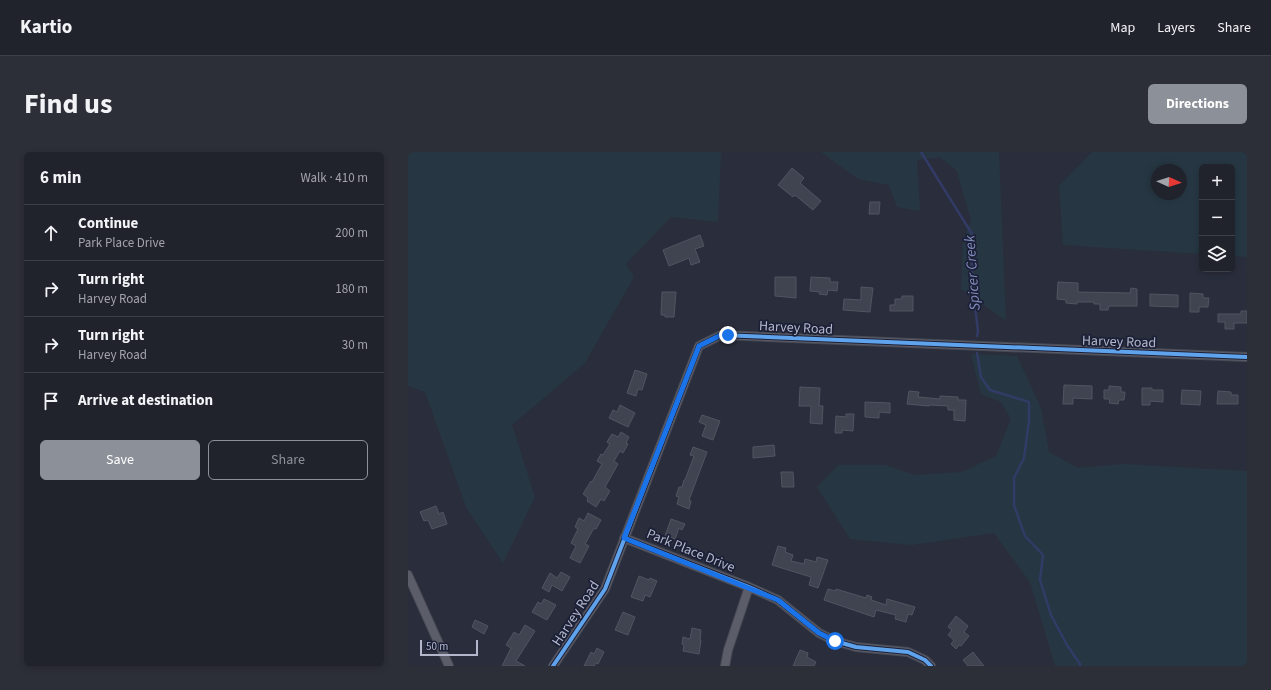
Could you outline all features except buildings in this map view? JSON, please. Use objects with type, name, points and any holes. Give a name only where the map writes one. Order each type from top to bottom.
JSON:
[{"type":"street","name":"Harvey Road","points":[[553,666],[605,589],[699,346],[721,335],[1247,357]]},
{"type":"street","name":"Park Place Drive","points":[[624,538],[749,587],[778,600],[819,633],[835,641],[856,647],[908,652],[925,660],[931,666]]},
{"type":"street","points":[[408,575],[449,666]]},
{"type":"street","points":[[725,666],[728,650],[749,587]]},
{"type":"shaded area","points":[[408,152],[721,152],[718,222],[671,217],[626,264],[634,277],[585,363],[512,425],[535,497],[503,563],[466,507],[425,392],[408,386]]},
{"type":"shaded area","points":[[821,152],[999,152],[1006,321],[961,289],[963,239],[971,221],[957,171],[940,157],[917,160],[920,211],[897,207],[889,185],[858,179]]},
{"type":"shaded area","points":[[1092,152],[1247,152],[1247,257],[1235,256],[1235,164],[1199,164],[1199,254],[1063,245],[1059,186]]},
{"type":"shaded area","points":[[971,354],[1017,356],[1041,408],[1049,452],[1078,468],[1123,464],[1247,471],[1247,666],[1055,666],[1030,582],[994,533],[912,545],[850,539],[817,487],[838,465],[885,465],[915,475],[962,472],[996,456],[1011,419],[1001,402],[981,394]]},
{"type":"waterway","name":"Spicer Creek","points":[[921,152],[972,234],[972,282],[978,331],[977,336]]},
{"type":"waterway","name":"Spicer Creek","points":[[977,353],[981,377],[990,390],[1029,402],[1029,421],[1024,458],[1014,478],[1014,505],[1025,536],[1043,555],[1040,580],[1051,615],[1080,666]]},
{"type":"cycle path","points":[[553,666],[605,589],[699,346],[721,335],[1247,357]]},
{"type":"cycle path","points":[[624,538],[749,587],[778,600],[819,633],[835,641],[856,647],[908,652],[925,660],[931,666]]},
{"type":"route","points":[[728,335],[721,335],[699,346],[624,538],[749,587],[778,600],[819,633],[835,641]]}]
